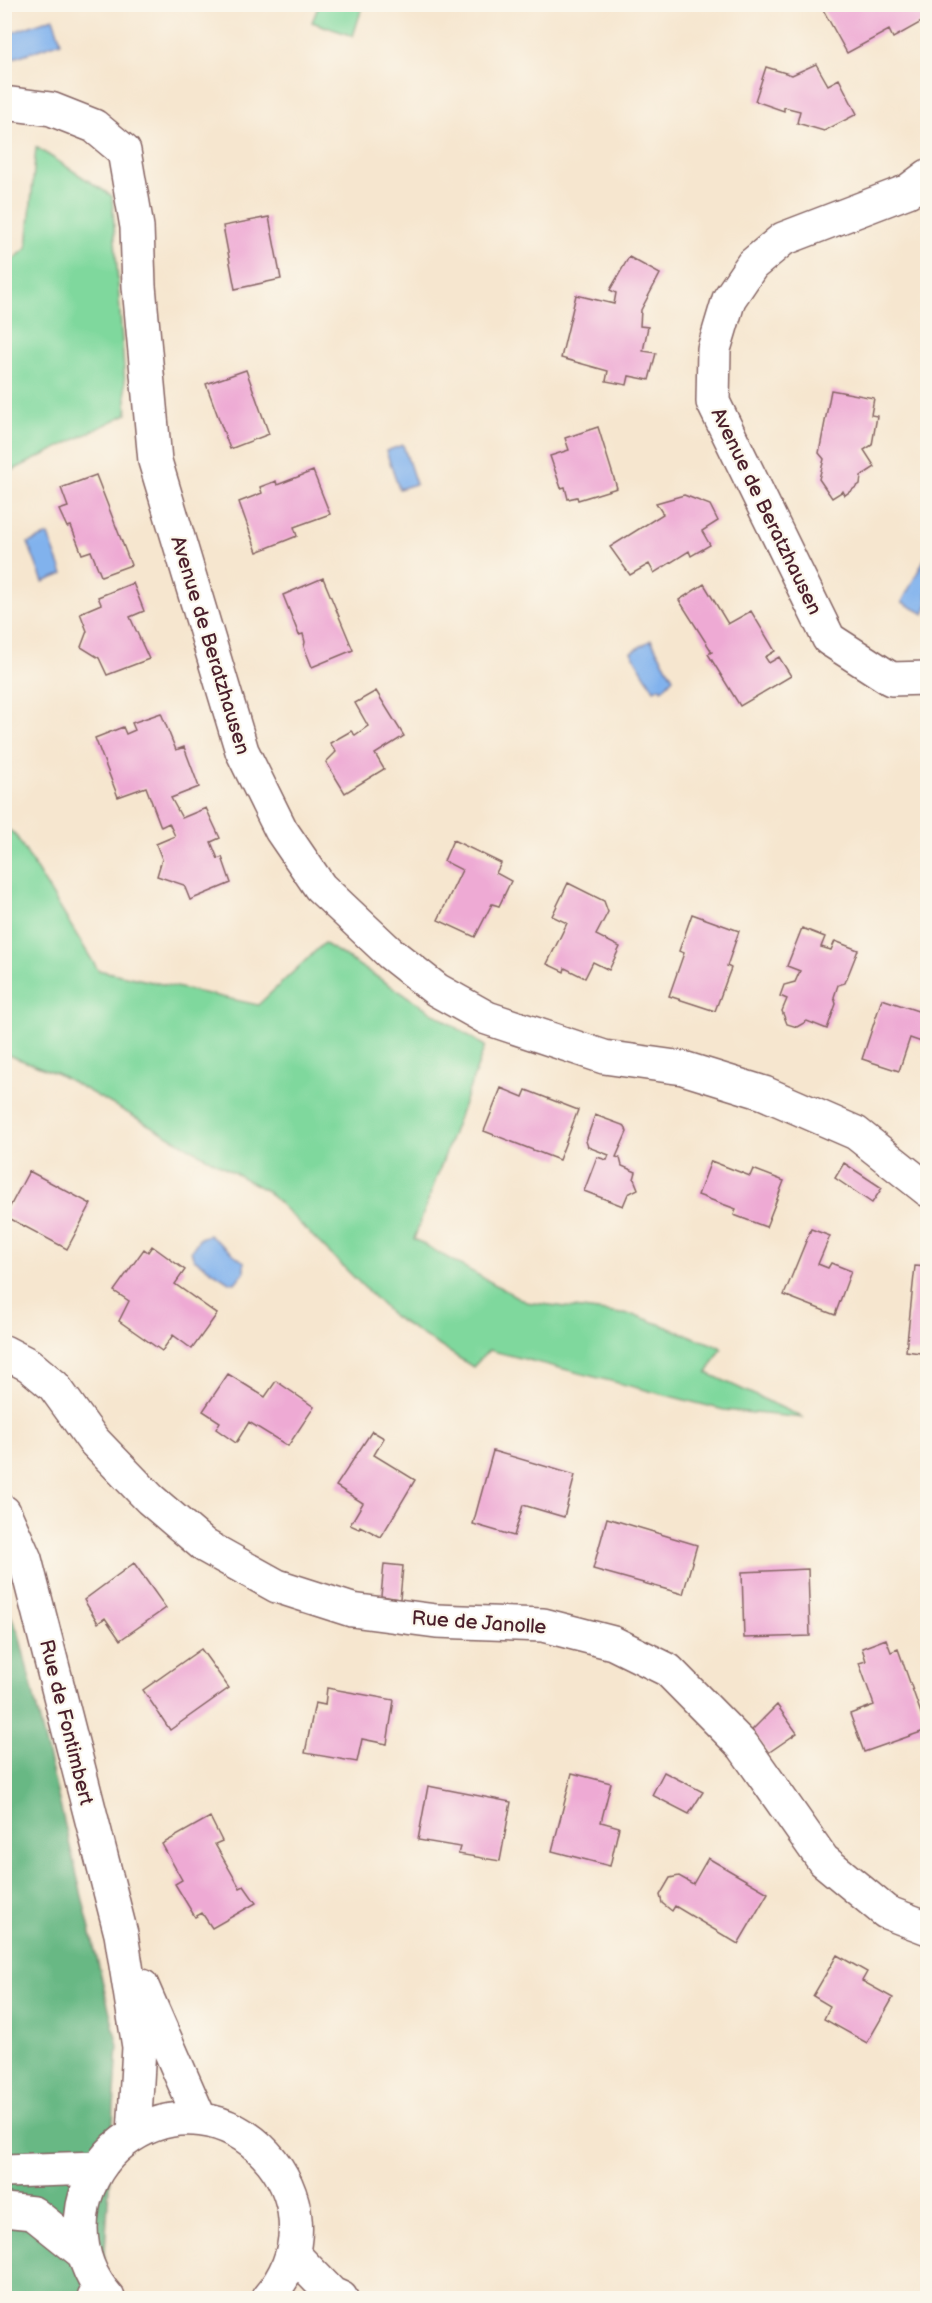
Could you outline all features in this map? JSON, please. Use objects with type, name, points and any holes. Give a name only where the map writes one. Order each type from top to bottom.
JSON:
[{"type":"main road","name":"Avenue de Beratzhausen","points":[[4,103],[51,108],[94,126],[124,151],[137,227],[139,286],[155,461],[242,751],[281,830],[320,887],[390,953],[437,990],[487,1018],[604,1057],[683,1068],[764,1093],[856,1133],[927,1190]]},
{"type":"main road","name":"Avenue de Beratzhausen","points":[[927,176],[908,191],[783,239],[752,265],[729,299],[714,349],[713,402],[830,639],[891,679],[927,678]]},
{"type":"main road","name":"Rue de Janolle","points":[[4,1352],[29,1365],[54,1386],[93,1440],[158,1506],[205,1546],[277,1586],[352,1610],[436,1621],[543,1625],[613,1643],[668,1670],[743,1746],[823,1860],[886,1912],[927,1928]]},
{"type":"main road","name":"Rue de Fontimbert","points":[[4,1512],[25,1559],[121,1934],[139,2047],[134,2134]]},
{"type":"main road","name":"Rue de Fontimbert","points":[[121,1934],[200,2119]]},
{"type":"main road","points":[[101,2295],[83,2253],[80,2223],[85,2194],[98,2168],[114,2148],[134,2134],[165,2121],[200,2119],[228,2126],[254,2141],[275,2162],[290,2191],[296,2222],[293,2254],[280,2285],[268,2298]]},
{"type":"main road","points":[[4,2171],[98,2168]]},
{"type":"main road","points":[[4,2210],[33,2213],[83,2253]]},
{"type":"main road","points":[[293,2254],[332,2294],[341,2298]]},
{"type":"green space","points":[[319,5],[363,5],[353,36],[312,22]]},
{"type":"green space","points":[[36,147],[112,196],[127,414],[5,474],[5,266],[27,248]]},
{"type":"green space","points":[[4,827],[15,834],[98,970],[258,1005],[324,943],[485,1046],[414,1239],[526,1302],[638,1316],[722,1348],[707,1373],[804,1418],[724,1410],[489,1350],[473,1367],[394,1317],[267,1191],[58,1074],[5,1054]]},
{"type":"green space","points":[[4,1600],[19,1634],[118,2046],[102,2298],[5,2298]]},
{"type":"water","points":[[53,18],[61,42],[8,60],[5,35]]},
{"type":"water","points":[[403,445],[416,484],[399,489],[386,451]]},
{"type":"water","points":[[48,535],[63,574],[43,582],[28,543]]},
{"type":"water","points":[[927,554],[927,607],[924,614],[902,602]]},
{"type":"water","points":[[651,640],[673,678],[662,690],[660,687],[654,690],[631,652]]},
{"type":"water","points":[[209,1235],[244,1262],[244,1272],[235,1283],[229,1282],[194,1259],[191,1251],[200,1238]]},
{"type":"building","points":[[919,4],[927,19],[893,38],[889,30],[847,53],[821,6]]},
{"type":"building","points":[[816,64],[828,85],[839,79],[857,114],[824,131],[797,123],[800,111],[784,107],[784,111],[755,101],[766,67],[792,75]]},
{"type":"building","points":[[269,217],[281,279],[235,289],[223,226]]},
{"type":"building","points":[[629,257],[660,274],[641,310],[640,326],[648,327],[643,351],[656,353],[649,380],[629,376],[627,385],[606,381],[608,371],[561,358],[576,295],[614,304],[616,293],[610,290]]},
{"type":"building","points":[[246,370],[269,434],[230,449],[206,384]]},
{"type":"building","points":[[831,390],[874,398],[871,415],[877,416],[872,445],[864,450],[875,467],[861,476],[860,484],[845,495],[843,491],[832,498],[819,479],[824,459],[819,453]]},
{"type":"building","points":[[598,427],[617,488],[578,500],[577,497],[568,499],[565,487],[561,488],[550,456],[569,450],[565,438]]},
{"type":"building","points":[[313,471],[330,514],[294,527],[297,536],[257,552],[239,502],[262,493],[260,487],[276,481],[277,485]]},
{"type":"building","points":[[96,475],[131,565],[101,576],[91,551],[82,554],[71,526],[67,527],[59,510],[68,507],[61,488]]},
{"type":"building","points":[[684,495],[710,505],[718,521],[702,531],[710,545],[691,556],[689,551],[654,573],[649,564],[630,575],[610,547],[663,514],[656,503]]},
{"type":"building","points":[[323,578],[353,650],[312,667],[304,647],[303,634],[299,635],[283,595]]},
{"type":"building","points":[[133,583],[144,611],[130,617],[149,659],[107,675],[99,658],[81,647],[87,631],[80,613],[101,604],[98,597]]},
{"type":"building","points":[[704,584],[728,624],[751,611],[775,651],[765,657],[769,663],[779,657],[791,676],[740,706],[708,654],[712,652],[679,600]]},
{"type":"building","points":[[376,691],[404,736],[375,754],[384,769],[345,793],[326,762],[336,752],[330,743],[351,731],[355,735],[368,726],[355,703]]},
{"type":"building","points":[[161,713],[176,750],[184,747],[199,787],[171,798],[182,818],[206,808],[220,838],[211,842],[218,859],[222,857],[231,883],[190,900],[184,885],[157,876],[162,859],[156,844],[175,836],[169,823],[161,827],[146,787],[118,797],[95,738],[123,727],[126,734],[135,730],[132,723]]},
{"type":"building","points":[[453,840],[501,863],[496,873],[511,881],[499,906],[492,904],[475,937],[438,920],[462,870],[444,861]]},
{"type":"building","points":[[568,883],[604,901],[608,912],[596,935],[620,947],[609,970],[593,962],[585,978],[565,968],[564,972],[547,964],[567,923],[552,916]]},
{"type":"building","points":[[692,914],[739,931],[727,966],[731,968],[715,1011],[669,996],[684,953],[679,951]]},
{"type":"building","points":[[802,928],[825,937],[821,947],[831,950],[835,941],[858,950],[845,983],[838,985],[834,997],[836,1004],[827,1029],[807,1021],[797,1027],[787,1024],[782,1011],[787,999],[780,996],[784,985],[795,982],[800,971],[787,966]]},
{"type":"building","points":[[882,999],[927,1014],[927,1044],[910,1038],[899,1071],[862,1059]]},
{"type":"building","points":[[501,1088],[523,1097],[526,1090],[578,1110],[559,1160],[484,1131]]},
{"type":"building","points":[[595,1115],[625,1126],[627,1132],[616,1157],[620,1158],[622,1166],[636,1172],[634,1179],[638,1189],[628,1194],[623,1206],[584,1191],[597,1157],[607,1160],[609,1155],[588,1147],[586,1141]]},
{"type":"building","points":[[711,1161],[750,1176],[753,1169],[784,1181],[766,1227],[734,1215],[736,1209],[698,1195]]},
{"type":"building","points":[[844,1163],[882,1188],[872,1203],[835,1178]]},
{"type":"building","points":[[29,1171],[91,1204],[67,1249],[5,1216]]},
{"type":"building","points":[[811,1229],[830,1236],[818,1264],[828,1268],[831,1263],[851,1271],[835,1315],[784,1295]]},
{"type":"building","points":[[152,1246],[185,1270],[175,1284],[217,1314],[192,1349],[173,1335],[162,1351],[119,1321],[129,1301],[114,1291],[144,1249],[148,1252]]},
{"type":"building","points":[[915,1266],[927,1267],[927,1354],[906,1351]]},
{"type":"building","points":[[228,1374],[265,1397],[276,1381],[314,1407],[288,1446],[249,1422],[236,1443],[216,1429],[220,1422],[203,1411]]},
{"type":"building","points":[[372,1431],[384,1438],[374,1455],[415,1480],[381,1537],[360,1526],[359,1529],[350,1525],[363,1503],[336,1486]]},
{"type":"building","points":[[493,1451],[575,1475],[564,1517],[523,1505],[514,1536],[473,1524]]},
{"type":"building","points":[[607,1518],[697,1545],[683,1594],[593,1569]]},
{"type":"building","points":[[134,1563],[166,1608],[120,1640],[105,1618],[98,1623],[84,1600]]},
{"type":"building","points":[[384,1564],[403,1566],[400,1599],[381,1596]]},
{"type":"building","points":[[808,1569],[810,1636],[744,1638],[742,1572]]},
{"type":"building","points":[[886,1639],[891,1652],[898,1649],[927,1730],[864,1752],[850,1714],[874,1705],[859,1663],[866,1661],[862,1648]]},
{"type":"building","points":[[201,1649],[229,1688],[170,1730],[143,1690]]},
{"type":"building","points":[[327,1688],[394,1700],[387,1744],[362,1739],[357,1762],[305,1753],[315,1703],[325,1705]]},
{"type":"building","points":[[777,1705],[797,1733],[768,1753],[752,1730]]},
{"type":"building","points":[[664,1772],[703,1792],[689,1814],[652,1795]]},
{"type":"building","points":[[572,1773],[611,1783],[601,1822],[619,1827],[610,1866],[552,1851]]},
{"type":"building","points":[[428,1786],[511,1802],[500,1861],[458,1854],[460,1847],[418,1840]]},
{"type":"building","points":[[210,1817],[222,1841],[215,1844],[240,1888],[244,1886],[256,1903],[212,1928],[202,1913],[195,1917],[175,1884],[182,1880],[162,1844]]},
{"type":"building","points":[[708,1858],[768,1893],[738,1944],[675,1906],[672,1911],[662,1903],[660,1895],[670,1878],[679,1876],[693,1884]]},
{"type":"building","points":[[837,1955],[867,1972],[862,1981],[893,1998],[867,2043],[824,2019],[830,2006],[813,1996]]}]
